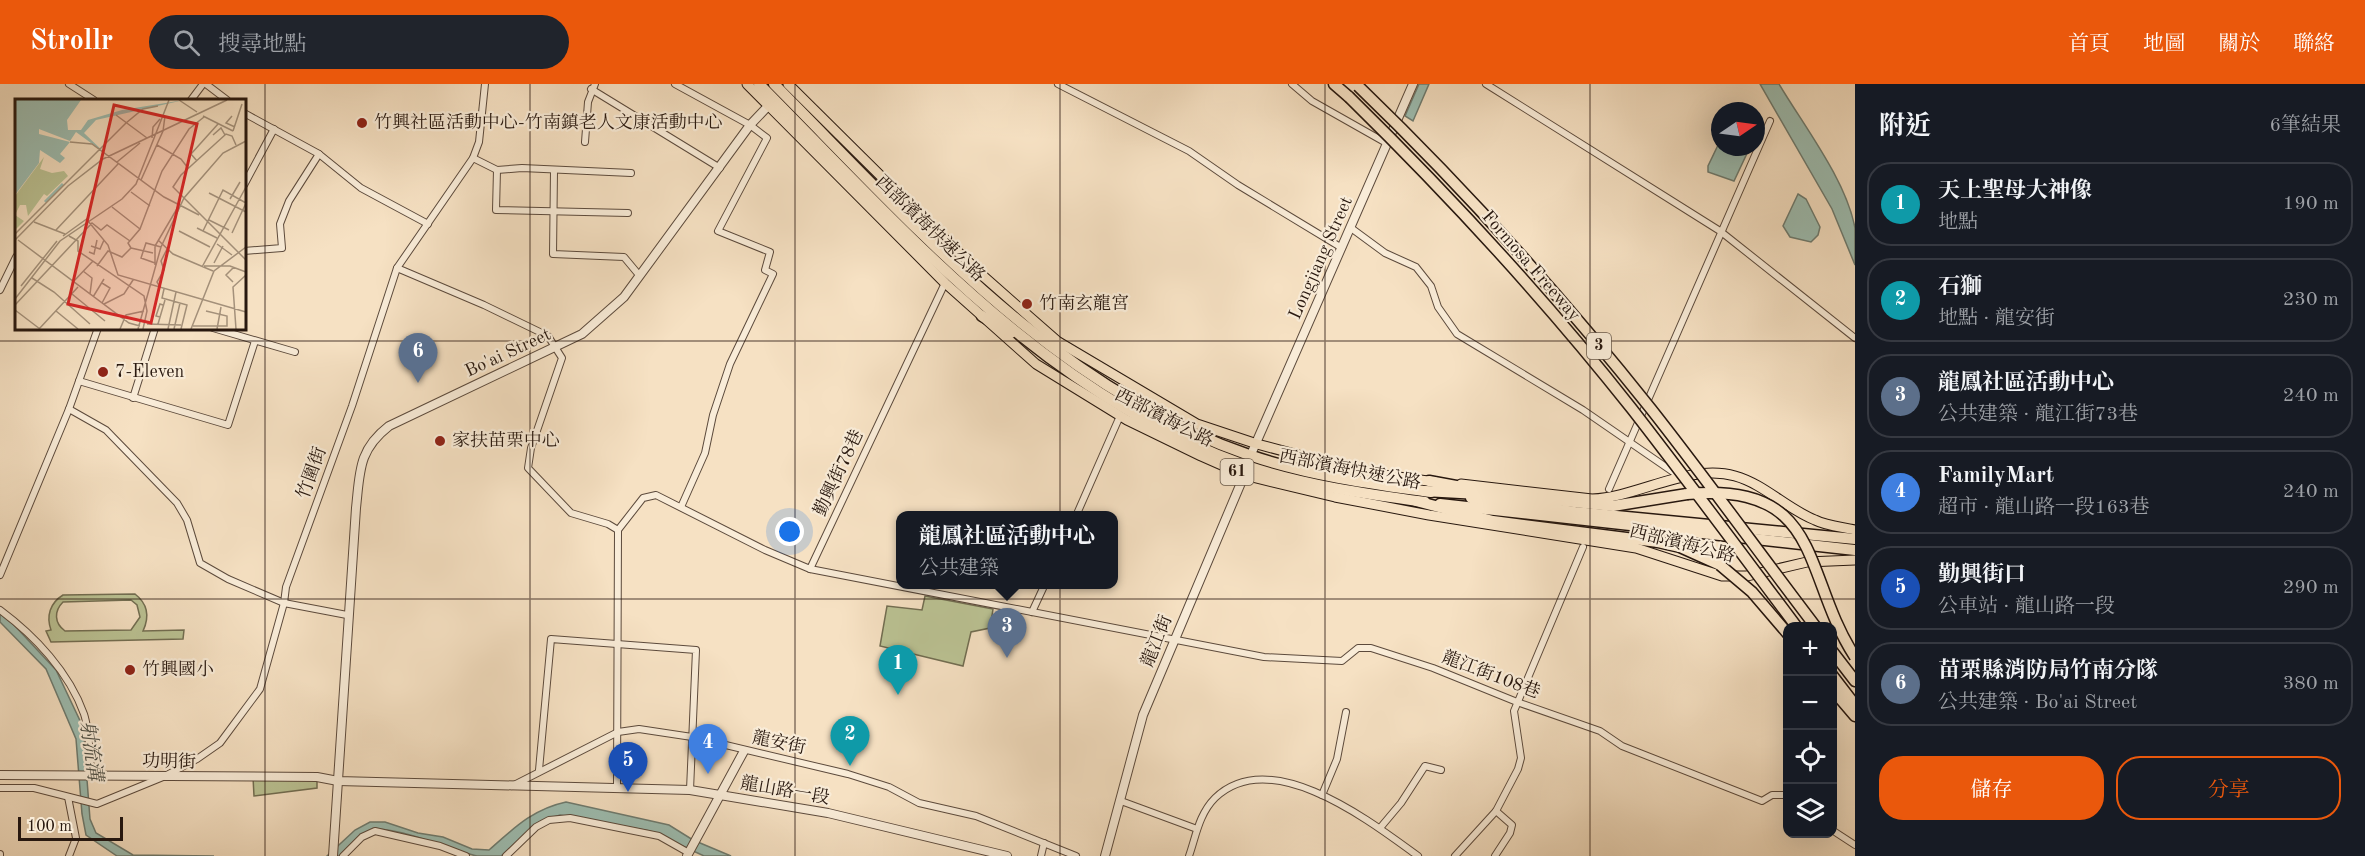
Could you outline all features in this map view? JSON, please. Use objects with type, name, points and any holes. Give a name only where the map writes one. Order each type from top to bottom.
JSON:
[{"type":"highway","name":"西部濱海快速公路","points":[[759,84],[781,93],[973,281],[1046,344],[1089,374],[1247,465],[1384,486],[1426,486],[1575,512],[1855,539]]},
{"type":"highway","name":"西部濱海快速公路","points":[[774,84],[967,289],[1036,348],[1084,382],[1163,429],[1247,465],[1310,482],[1416,501],[1855,550]]},
{"type":"highway","name":"Formosa Freeway","points":[[1334,84],[1439,188],[1542,302],[1631,408],[1792,622]]},
{"type":"highway","name":"Formosa Freeway","points":[[1357,85],[1455,182],[1576,318],[1651,410],[1811,622]]},
{"type":"highway","points":[[906,202],[973,281]]},
{"type":"highway","points":[[982,316],[1036,348]]},
{"type":"highway","points":[[1426,486],[1613,506],[1633,505],[1687,494],[1711,492],[1747,497],[1769,506],[1792,524],[1812,554],[1836,624],[1855,657]]},
{"type":"highway","points":[[1416,501],[1493,521],[1658,542],[1680,547],[1720,565],[1752,592],[1783,628]]},
{"type":"highway","points":[[1837,656],[1855,681]]},
{"type":"highway","points":[[1834,676],[1855,705]]},
{"type":"highway","points":[[1837,694],[1855,716]]},
{"type":"main road","name":"西部濱海公路","points":[[747,84],[781,93],[906,202],[983,276],[1057,341],[1197,424],[1257,444],[1362,472],[1426,486],[1592,499],[1632,494],[1679,477],[1711,473],[1735,476],[1760,487],[1815,520],[1855,530]]},
{"type":"main road","name":"西部濱海公路","points":[[781,93],[945,283],[1036,364],[1120,416],[1335,497],[1429,515],[1636,548],[1722,576],[1747,576],[1807,562],[1855,560]]},
{"type":"street","points":[[69,84],[92,99]]},
{"type":"street","points":[[192,99],[205,84],[226,99]]},
{"type":"street","name":"竹圍街","points":[[70,798],[97,804],[163,777],[197,759],[220,742],[260,689],[284,603],[285,587],[352,406],[397,268],[449,189],[473,158],[479,142],[485,84]]},
{"type":"street","points":[[675,84],[750,125],[766,138],[718,231],[770,252],[765,270],[773,274],[730,364],[713,416],[705,453],[681,507]]},
{"type":"street","points":[[1058,84],[1189,151],[1238,185],[1342,248]]},
{"type":"street","points":[[1292,84],[1312,100],[1388,144]]},
{"type":"street","name":"Longjiang Street","points":[[1257,444],[1342,248],[1354,230],[1413,84]]},
{"type":"street","points":[[1486,84],[1720,231],[1855,338]]},
{"type":"street","points":[[585,141],[593,87],[720,168]]},
{"type":"street","name":"Bo'ai Street","points":[[333,855],[360,467],[371,439],[389,426],[556,347],[602,318],[624,297],[750,125],[781,93]]},
{"type":"street","points":[[246,114],[319,154],[360,188],[428,224]]},
{"type":"street","points":[[1609,489],[1631,443],[1720,231],[1770,122]]},
{"type":"street","points":[[246,181],[274,129]]},
{"type":"street","points":[[246,251],[282,248],[280,224],[289,201],[319,154]]},
{"type":"street","points":[[473,158],[497,170],[631,173]]},
{"type":"street","points":[[497,170],[496,210],[628,213]]},
{"type":"street","points":[[554,171],[553,254],[624,257],[639,275]]},
{"type":"street","points":[[1354,230],[1366,236],[1385,253],[1416,267],[1431,286],[1438,307],[1458,334],[1583,410],[1672,469],[1679,477]]},
{"type":"street","points":[[0,290],[15,258]]},
{"type":"street","points":[[397,268],[484,305],[548,336],[562,358],[531,448],[528,468],[571,513],[608,524],[618,530]]},
{"type":"street","name":"勤興街78巷","points":[[810,569],[945,283]]},
{"type":"street","points":[[0,575],[69,409],[97,330]]},
{"type":"street","points":[[133,398],[153,330]]},
{"type":"street","points":[[219,330],[295,352]]},
{"type":"street","points":[[79,381],[228,425],[255,341]]},
{"type":"street","points":[[69,409],[106,429],[177,503],[187,520],[200,563],[228,579],[284,603],[348,615]]},
{"type":"street","points":[[1078,511],[1120,416]]},
{"type":"street","name":"龍江街","points":[[1105,856],[1143,715],[1257,444]]},
{"type":"street","points":[[617,786],[620,645],[618,530],[643,498],[656,495],[765,550],[810,569]]},
{"type":"street","points":[[1455,856],[1496,811],[1509,791],[1521,758],[1514,720],[1517,702],[1583,547]]},
{"type":"street","name":"龍江街108巷","points":[[810,569],[896,586]]},
{"type":"street","name":"龍江街108巷","points":[[913,589],[1287,660],[1342,661],[1358,648],[1371,648],[1434,668],[1517,702],[1600,731],[1622,746],[1762,801],[1772,795],[1783,795]]},
{"type":"street","points":[[1032,612],[1043,589]]},
{"type":"street","points":[[0,610],[19,624],[56,663],[84,715],[91,775]]},
{"type":"street","points":[[539,770],[551,639],[696,650],[690,790]]},
{"type":"street","points":[[1322,795],[1337,759],[1346,712]]},
{"type":"street","name":"龍安街","points":[[511,786],[618,732],[639,729],[692,737],[744,752],[847,773],[889,787],[919,803],[975,816],[1076,856]]},
{"type":"street","points":[[506,856],[536,828],[549,820],[570,818],[659,836],[688,854],[744,752]]},
{"type":"street","points":[[1380,828],[1401,803],[1425,766],[1441,770]]},
{"type":"street","name":"功明街","points":[[0,775],[317,777],[338,782]]},
{"type":"street","points":[[1189,856],[1197,829],[1214,799],[1230,786],[1250,779],[1275,781],[1322,795],[1380,828],[1418,856]]},
{"type":"street","name":"龍山路一段","points":[[338,782],[617,786],[690,790],[828,813],[1007,856]]},
{"type":"street","points":[[0,788],[34,788],[70,798],[76,838],[69,856]]},
{"type":"street","points":[[1121,801],[1197,829]]},
{"type":"street","points":[[1494,856],[1510,833],[1512,825],[1496,811]]},
{"type":"street","points":[[343,856],[362,837],[375,831],[440,846],[466,856]]},
{"type":"street","points":[[1837,833],[1855,845]]},
{"type":"street","points":[[1041,856],[1044,843]]},
{"type":"green space","points":[[135,594],[143,602],[147,615],[143,631],[184,630],[183,639],[51,642],[46,631],[51,630],[50,610],[63,595]],"holes":[[[131,600],[137,605],[140,617],[131,630],[65,631],[57,621],[58,609],[63,602]]]},
{"type":"green space","points":[[925,596],[993,609],[990,628],[971,632],[963,666],[880,646],[887,606],[922,610]]},
{"type":"green space","points":[[253,777],[317,777],[317,788],[254,796]]},
{"type":"water","points":[[1419,84],[1429,84],[1413,121],[1405,116]]},
{"type":"water","points":[[1760,84],[1779,84],[1834,172],[1855,228],[1855,265],[1832,209]]},
{"type":"water","points":[[1713,156],[1746,156],[1734,181],[1708,172]]},
{"type":"water","points":[[1798,194],[1806,199],[1820,227],[1818,235],[1811,242],[1790,237],[1783,226]]},
{"type":"water","points":[[0,610],[56,670],[83,727],[90,819],[96,833],[133,855],[214,856],[117,856],[86,835],[82,814],[76,739],[46,669],[0,622]]},
{"type":"water","points":[[566,802],[669,825],[693,840],[731,856],[704,856],[650,831],[560,815],[541,821],[501,856],[477,856],[381,829],[363,834],[339,856],[327,856],[355,830],[370,822],[385,822],[418,833],[443,837],[472,849],[489,850],[534,814]]},
{"type":"place","name":"竹興社區活動中心-竹南鎮老人文康活動中心","points":[[362,123]]},
{"type":"place","name":"竹南玄龍宮","points":[[1027,304]]},
{"type":"place","name":"7-Eleven","points":[[103,372]]},
{"type":"place","name":"苗栗縣消防局竹南分隊","points":[[418,383]]},
{"type":"place","name":"家扶苗栗中心","points":[[440,441]]},
{"type":"place","name":"龍鳳社區活動中心","points":[[1007,658]]},
{"type":"place","name":"竹興國小","points":[[130,670]]},
{"type":"place","name":"天上聖母大神像","points":[[898,695]]},
{"type":"place","name":"石獅","points":[[850,766]]},
{"type":"place","name":"FamilyMart","points":[[708,774]]},
{"type":"place","name":"勤興街口","points":[[628,792]]},
{"type":"water label","name":"射流溝","points":[[90,751]]}]
